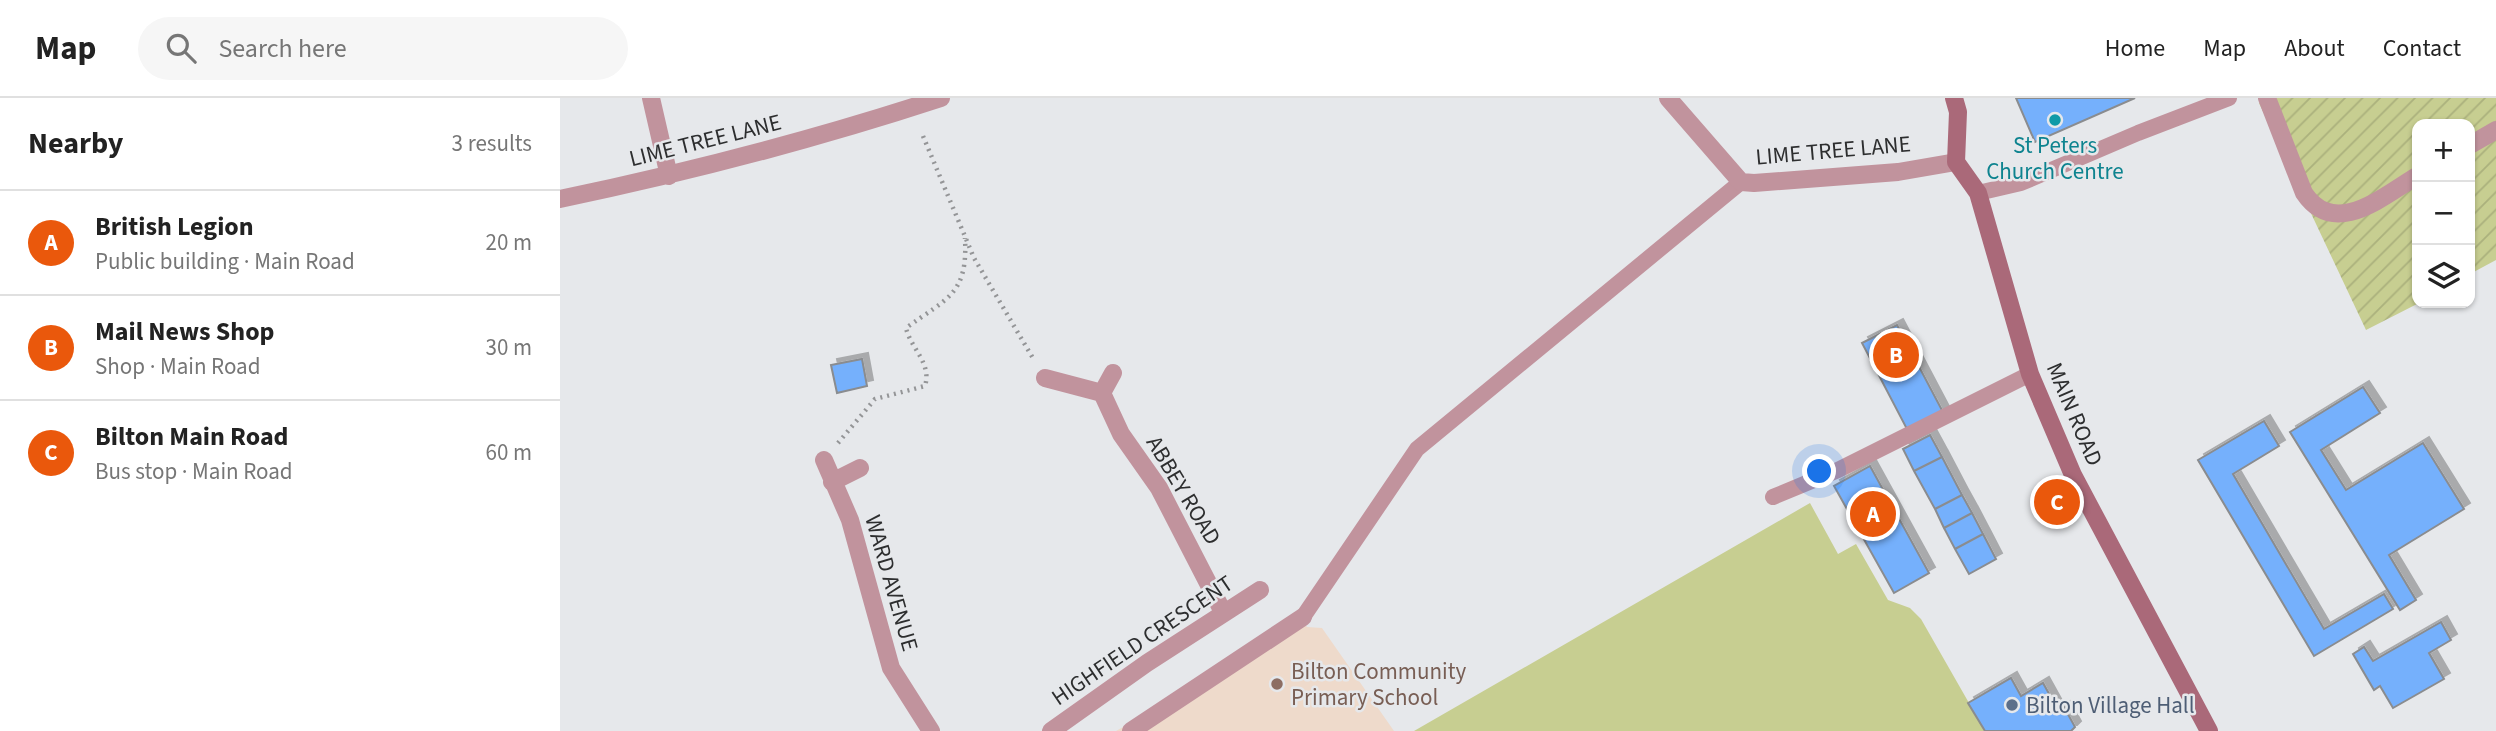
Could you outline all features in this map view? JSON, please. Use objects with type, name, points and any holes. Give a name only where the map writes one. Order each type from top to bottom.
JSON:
[{"type":"main road","points":[[1954,98],[1958,112],[1956,162]]},
{"type":"main road","name":"MAIN ROAD","points":[[1956,162],[1978,193],[2030,374],[2073,475],[2209,731]]},
{"type":"street","points":[[651,98],[669,176]]},
{"type":"street","name":"LIME TREE LANE","points":[[560,199],[669,176],[848,128],[941,98]]},
{"type":"street","name":"LIME TREE LANE","points":[[1668,98],[1741,182],[1898,172],[1956,162]]},
{"type":"street","points":[[2267,98],[2304,193],[2310,203],[2320,210],[2336,215],[2356,211],[2412,179]]},
{"type":"street","points":[[2475,142],[2496,130]]},
{"type":"street","points":[[1045,378],[1102,393],[1113,373]]},
{"type":"street","name":"ABBEY ROAD","points":[[1102,393],[1121,433],[1159,488],[1223,612]]},
{"type":"street","name":"WARD AVENUE","points":[[824,460],[850,520],[891,668],[931,731]]},
{"type":"street","points":[[832,482],[860,468]]},
{"type":"street","name":"HIGHFIELD CRESCENT","points":[[1051,731],[1223,612],[1260,590]]},
{"type":"street","points":[[1130,731],[1303,617]]},
{"type":"lane","points":[[1978,193],[2021,183],[2229,98]]},
{"type":"lane","points":[[1303,617],[1417,449],[1741,182]]},
{"type":"lane","points":[[1773,497],[1838,470],[2030,374]]},
{"type":"path","points":[[923,136],[965,238],[988,284],[1045,378]]},
{"type":"path","points":[[824,460],[875,398],[925,386],[925,366],[906,328],[957,289],[965,266],[965,238]]},
{"type":"shaded area","name":"Bilton Community Primary School","points":[[1298,615],[1307,627],[1322,628],[1394,731],[1116,731],[1153,710]]},
{"type":"green space","points":[[2271,98],[2496,98],[2496,260],[2475,271],[2475,119],[2412,119],[2412,307],[2366,330],[2259,103]]},
{"type":"green space","points":[[1810,503],[1838,554],[1856,544],[1888,600],[1910,608],[1921,619],[1985,731],[1414,731]]},
{"type":"building","name":"St Peters Church Centre","points":[[2016,98],[2135,98],[2035,142]]},
{"type":"building","points":[[1897,325],[1944,414],[1909,433],[1862,343]]},
{"type":"building","points":[[862,359],[867,386],[837,393],[831,365]]},
{"type":"building","points":[[2363,387],[2380,413],[2321,450],[2346,490],[2423,443],[2464,509],[2389,555],[2416,600],[2400,610],[2290,432]]},
{"type":"building","points":[[2264,421],[2279,446],[2233,474],[2324,629],[2384,594],[2393,609],[2314,656],[2198,460]]},
{"type":"building","points":[[1930,435],[1942,457],[1914,471],[1903,449]]},
{"type":"building","points":[[1942,457],[1962,495],[1935,509],[1914,471]]},
{"type":"building","points":[[1870,466],[1929,573],[1894,593],[1834,486]]},
{"type":"building","points":[[1962,495],[1972,513],[1944,528],[1935,509]]},
{"type":"building","points":[[1972,513],[1983,534],[1955,549],[1944,528]]},
{"type":"building","points":[[1983,534],[1996,559],[1969,574],[1955,549]]},
{"type":"building","points":[[2441,622],[2451,640],[2429,653],[2444,679],[2393,708],[2380,686],[2374,690],[2353,654],[2364,647],[2373,661]]},
{"type":"building","name":"Bilton Village Hall","points":[[2011,678],[2021,696],[2043,683],[2058,710],[2064,707],[2075,727],[2071,731],[1985,731],[1968,703]]},
{"type":"place","name":"St Peters Church Centre","points":[[2055,120]]},
{"type":"place","name":"Mail News Shop","points":[[1896,355]]},
{"type":"place","name":"Bilton Main Road","points":[[2057,502]]},
{"type":"place","name":"British Legion","points":[[1873,514]]},
{"type":"place","name":"Bilton Community Primary School","points":[[1277,684]]},
{"type":"place","name":"Bilton Village Hall","points":[[2012,705]]}]
